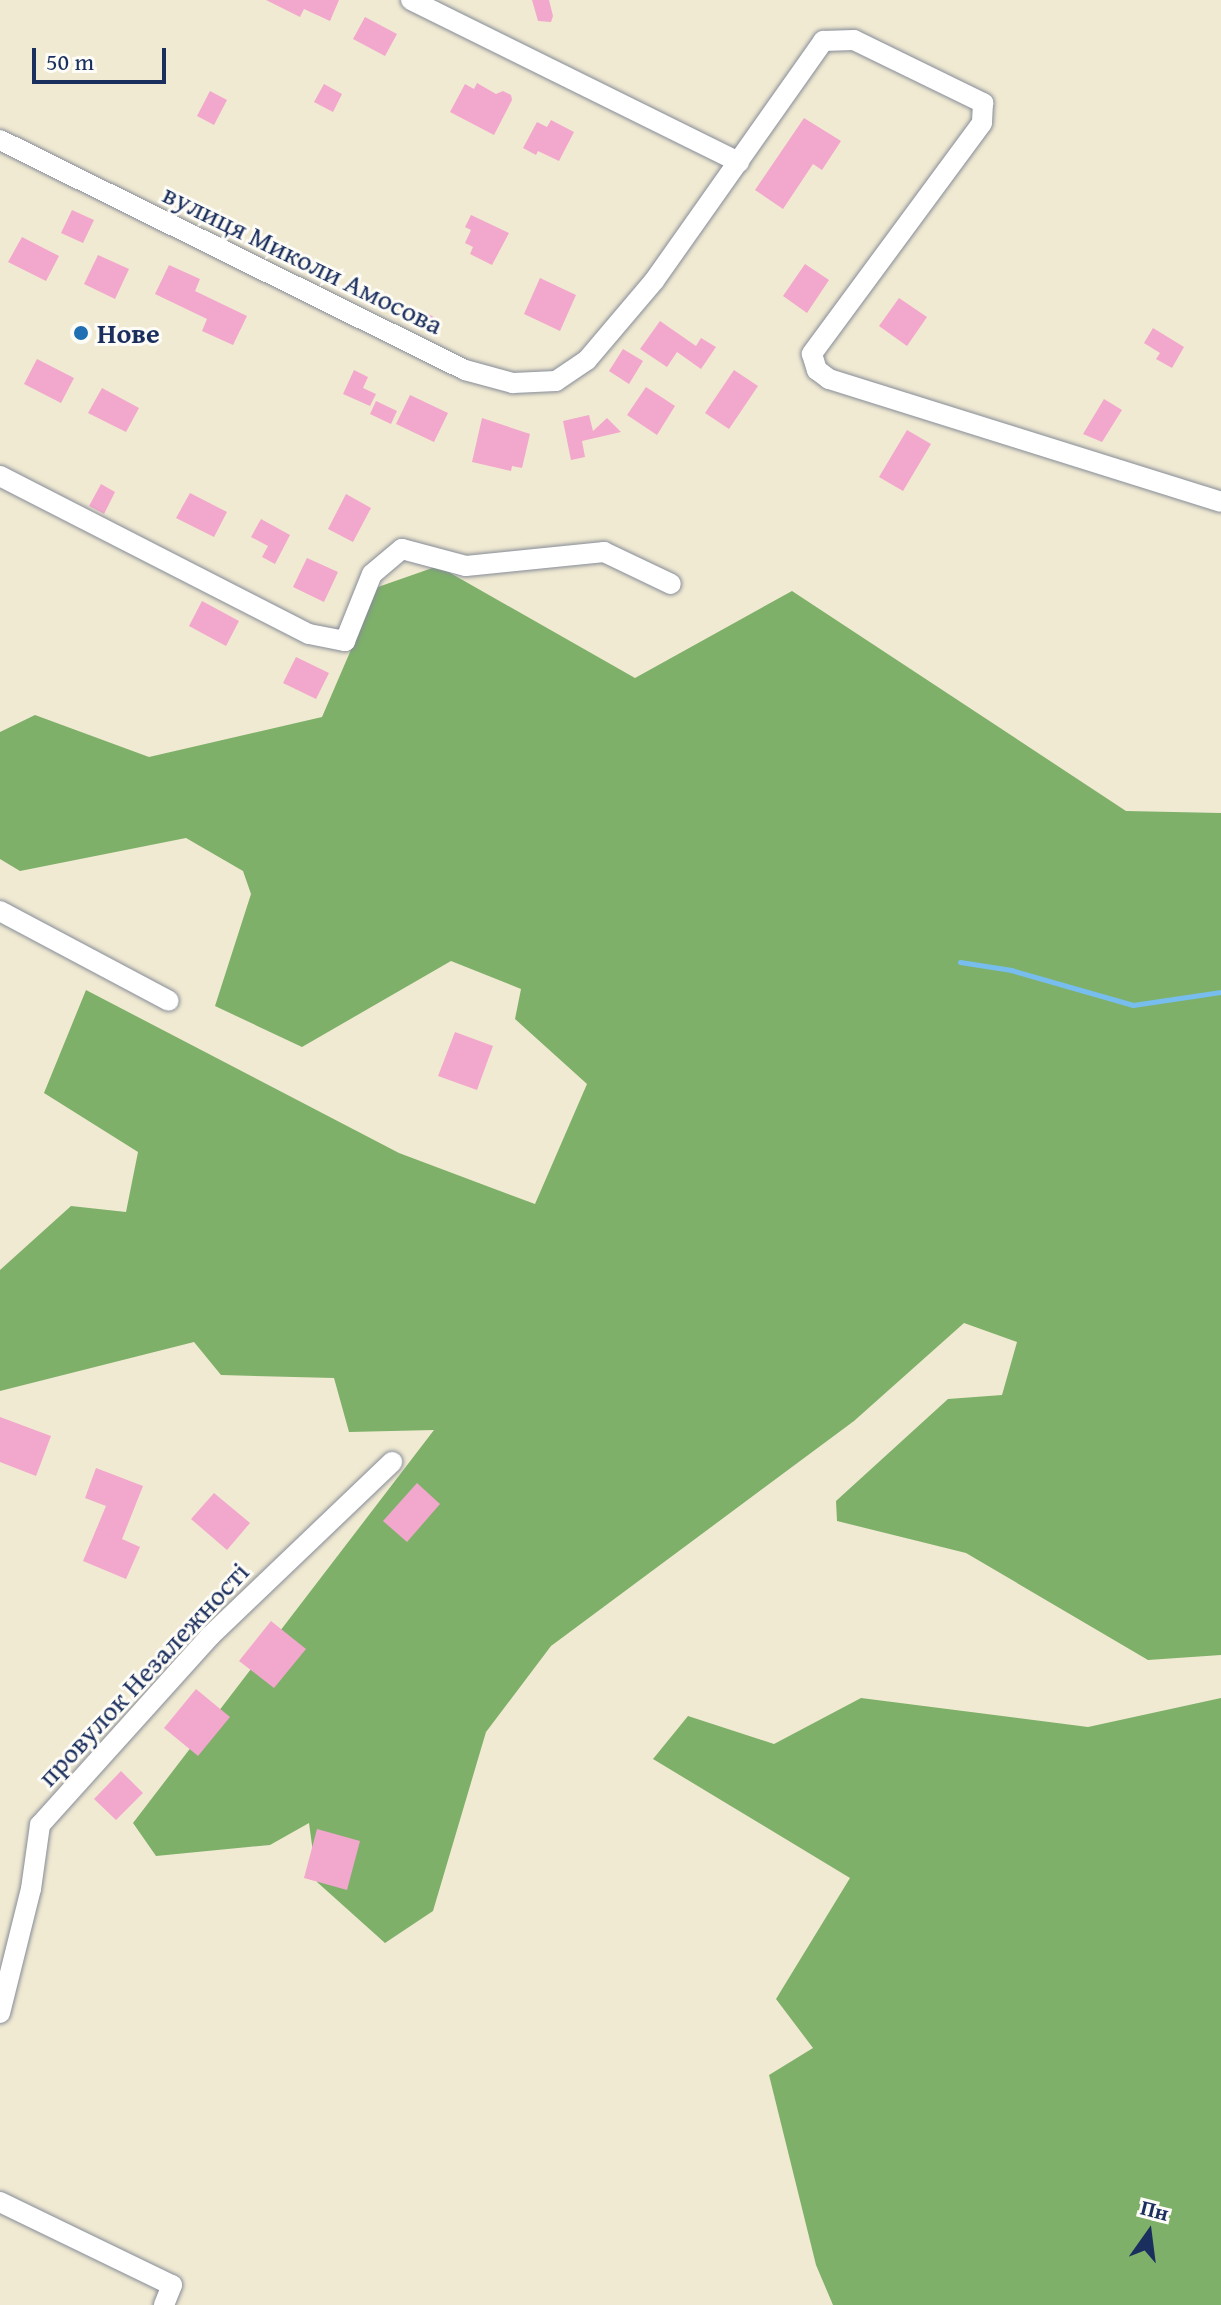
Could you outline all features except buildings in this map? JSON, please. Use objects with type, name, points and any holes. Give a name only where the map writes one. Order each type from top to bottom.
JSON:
[{"type":"street","points":[[411,0],[739,162]]},
{"type":"street","name":"вулиця Миколи Амосова","points":[[0,140],[465,370],[513,383],[556,381],[587,360],[654,281],[823,41],[854,40],[983,103],[982,123],[812,354],[817,370],[829,379],[1221,502]]},
{"type":"street","points":[[0,476],[309,634],[345,641],[372,574],[402,549],[466,566],[604,552],[671,584]]},
{"type":"street","points":[[0,911],[169,1001]]},
{"type":"street","name":"провулок Незалежності","points":[[0,2013],[31,1889],[40,1825],[210,1636],[392,1462]]},
{"type":"street","points":[[0,2202],[172,2285],[164,2305]]},
{"type":"green space","points":[[438,566],[635,678],[792,591],[1126,811],[1221,813],[1221,1655],[1148,1660],[966,1553],[837,1521],[836,1501],[948,1399],[1002,1395],[1017,1342],[964,1323],[854,1421],[551,1646],[486,1732],[433,1911],[385,1943],[317,1882],[309,1823],[270,1845],[156,1856],[133,1823],[434,1430],[349,1432],[334,1378],[221,1375],[194,1342],[0,1391],[0,1270],[71,1206],[126,1212],[138,1152],[44,1093],[86,990],[399,1153],[535,1204],[587,1084],[515,1019],[521,989],[451,961],[302,1047],[215,1006],[251,894],[243,871],[186,838],[20,871],[0,859],[0,732],[35,715],[149,757],[322,717],[378,587]]},
{"type":"green space","points":[[861,1698],[1088,1727],[1221,1698],[1221,2305],[833,2305],[816,2265],[769,2075],[813,2048],[776,1999],[850,1878],[653,1759],[688,1716],[774,1744]]},
{"type":"waterway","points":[[960,962],[1011,970],[1133,1005],[1221,992]]},
{"type":"place","name":"Нове","points":[[81,333]]}]
